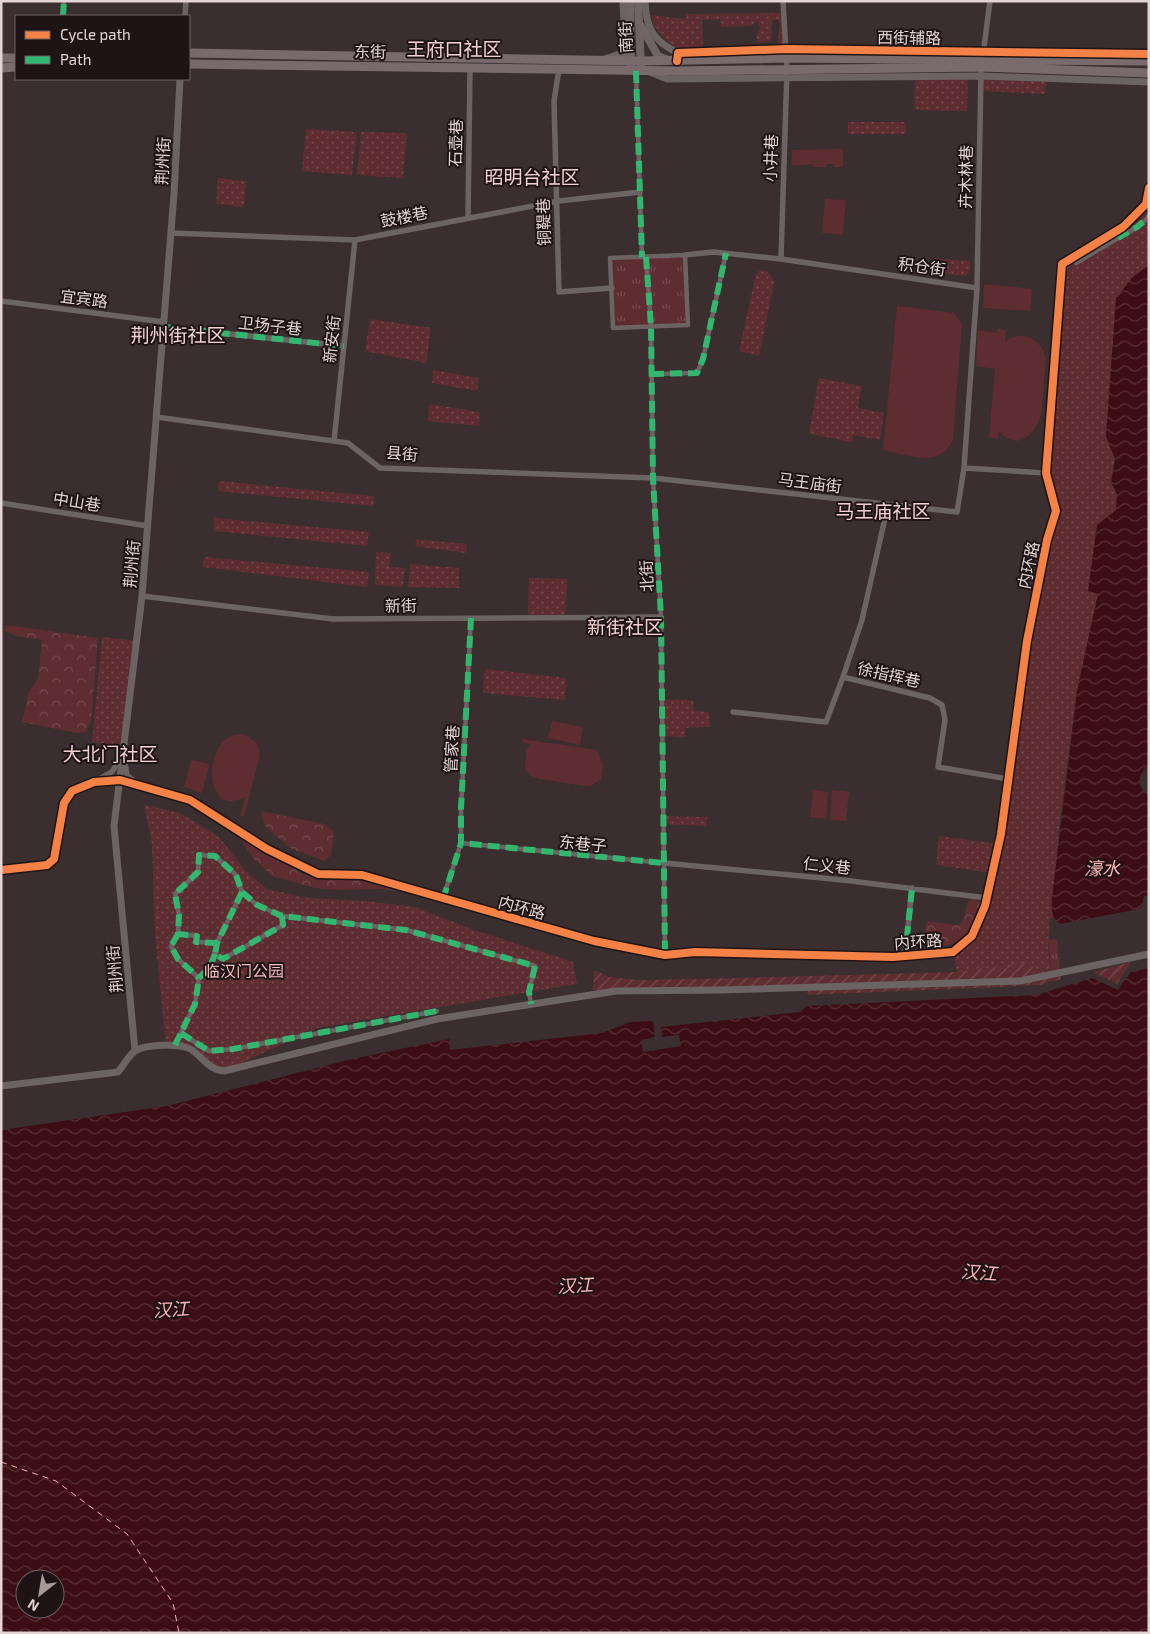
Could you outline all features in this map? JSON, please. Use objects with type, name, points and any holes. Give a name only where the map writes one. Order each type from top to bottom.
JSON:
[{"type":"main road","name":"南街","points":[[630,1],[638,67]]},
{"type":"main road","name":"南街","points":[[633,25],[638,1]]},
{"type":"main road","points":[[633,25],[658,56],[663,59],[786,53],[1149,73]]},
{"type":"main road","points":[[605,60],[625,53],[633,25]]},
{"type":"main road","name":"东街","points":[[190,53],[605,60],[638,67]]},
{"type":"main road","points":[[638,67],[678,57]]},
{"type":"main road","points":[[1,58],[15,58]]},
{"type":"main road","points":[[638,67],[787,73],[982,64],[1149,61]]},
{"type":"main road","name":"东街","points":[[190,64],[470,68],[638,67]]},
{"type":"main road","points":[[1,68],[15,67]]},
{"type":"street","points":[[63,15],[64,1]]},
{"type":"street","points":[[185,15],[186,1]]},
{"type":"street","points":[[623,1],[624,23],[633,25]]},
{"type":"street","points":[[645,1],[646,21],[652,34],[678,57]]},
{"type":"street","name":"小井巷","points":[[781,258],[787,73],[783,1]]},
{"type":"street","name":"卉木林巷","points":[[977,288],[982,64],[990,1]]},
{"type":"street","points":[[982,64],[1149,54]]},
{"type":"street","points":[[982,64],[1149,82]]},
{"type":"street","name":"北街","points":[[638,67],[640,192],[651,326],[653,478],[661,617],[665,955]]},
{"type":"street","name":"石壶巷","points":[[468,218],[470,68]]},
{"type":"street","name":"铜鞮巷","points":[[559,68],[554,102],[559,292],[612,288]]},
{"type":"street","name":"荆州街","points":[[135,1051],[114,826],[142,596],[171,233],[180,80]]},
{"type":"street","name":"内环路","points":[[120,780],[190,800],[267,849],[318,874],[362,875],[594,941],[665,955],[695,952],[905,956],[953,952],[972,936],[987,898],[1001,834],[1027,641],[1047,540],[1056,511],[1046,473],[1062,264],[1123,227],[1146,204],[1149,188]]},
{"type":"street","name":"鼓楼巷","points":[[171,233],[356,240],[556,201],[640,192]]},
{"type":"street","points":[[1074,256],[1076,263],[1137,227],[1149,216]]},
{"type":"street","name":"新安街","points":[[334,441],[356,240]]},
{"type":"street","name":"积仓街","points":[[685,255],[713,252],[781,258],[977,288]]},
{"type":"street","points":[[652,374],[697,373],[703,359],[726,253]]},
{"type":"street","points":[[685,255],[688,325],[613,328],[610,258],[685,255]]},
{"type":"street","points":[[977,288],[964,468],[1046,473]]},
{"type":"street","name":"宜宾路","points":[[1,301],[164,325]]},
{"type":"street","name":"卫场子巷","points":[[164,325],[344,346]]},
{"type":"street","name":"县街","points":[[156,418],[348,443],[380,468],[653,478]]},
{"type":"street","name":"马王庙街","points":[[653,478],[956,512],[964,468]]},
{"type":"street","name":"中山巷","points":[[1,503],[148,526]]},
{"type":"street","name":"徐指挥巷","points":[[888,505],[862,620],[843,677],[930,698],[942,705],[945,720],[938,767],[1008,779]]},
{"type":"street","name":"新街","points":[[142,596],[332,619],[661,617]]},
{"type":"street","name":"管家巷","points":[[443,899],[461,843],[460,809],[471,618]]},
{"type":"street","points":[[732,712],[826,722],[843,677]]},
{"type":"street","points":[[1,870],[46,865],[54,859],[64,803],[72,791],[112,772],[123,753]]},
{"type":"street","points":[[123,753],[128,775],[139,785]]},
{"type":"street","points":[[94,782],[120,780]]},
{"type":"street","name":"东巷子","points":[[461,843],[664,863]]},
{"type":"street","points":[[199,978],[178,959],[171,946],[178,934],[179,915],[175,894],[198,872],[198,855],[215,856],[236,875],[242,892],[257,905],[282,916],[406,930],[535,966],[529,992],[531,1004]]},
{"type":"street","name":"仁义巷","points":[[664,863],[912,888],[987,898]]},
{"type":"street","points":[[905,956],[912,888]]},
{"type":"street","points":[[175,1046],[195,1004],[199,978],[210,967],[217,943],[242,892]]},
{"type":"street","points":[[214,954],[223,959],[283,925],[282,916]]},
{"type":"street","points":[[178,934],[197,936],[196,942],[217,943]]},
{"type":"street","points":[[1,1086],[118,1072],[135,1051],[152,1046],[175,1046],[191,1049],[215,1070],[224,1071],[437,1019],[616,991],[719,990],[1020,981],[1149,954]]},
{"type":"street","points":[[181,1033],[209,1051],[233,1049],[437,1011]]},
{"type":"green space","points":[[783,13],[786,49],[757,50],[757,45],[777,44],[780,24],[778,20],[772,20],[771,41],[757,42],[757,34],[760,28],[757,22],[750,26],[721,27],[720,19],[702,20],[703,49],[680,50],[661,36],[651,15],[686,19],[686,14]]},
{"type":"green space","points":[[968,76],[967,111],[914,110],[915,77]]},
{"type":"green space","points":[[980,76],[1047,78],[1045,94],[980,91]]},
{"type":"green space","points":[[848,122],[905,122],[906,134],[848,134]]},
{"type":"green space","points":[[306,129],[357,132],[352,175],[302,171]]},
{"type":"green space","points":[[361,132],[407,133],[403,178],[357,175]]},
{"type":"green space","points":[[843,149],[843,167],[834,167],[833,164],[826,164],[826,167],[813,167],[813,164],[792,166],[792,150]]},
{"type":"green space","points":[[218,178],[246,181],[244,207],[216,204]]},
{"type":"green space","points":[[1149,188],[1149,265],[1132,278],[1106,436],[1115,459],[1111,482],[1117,494],[1116,511],[1097,526],[1098,594],[1077,691],[1060,820],[1052,911],[1054,918],[1050,919],[1048,948],[1051,973],[959,983],[953,952],[973,936],[992,873],[936,865],[939,836],[998,844],[1027,641],[1056,511],[1046,473],[1062,264],[1123,227],[1146,204]]},
{"type":"green space","points":[[825,199],[846,200],[843,235],[822,233]]},
{"type":"green space","points":[[685,255],[688,325],[613,328],[610,258]]},
{"type":"green space","points":[[933,258],[970,261],[970,271],[966,276],[931,272]]},
{"type":"green space","points":[[760,270],[770,274],[774,283],[759,356],[739,351],[756,274]]},
{"type":"green space","points":[[984,284],[1032,289],[1030,311],[983,308]]},
{"type":"green space","points":[[897,306],[954,313],[962,324],[953,439],[948,448],[941,454],[932,457],[913,457],[883,450]]},
{"type":"green space","points":[[370,319],[431,328],[426,363],[365,351]]},
{"type":"green space","points":[[998,328],[1006,330],[1005,342],[1016,336],[1028,337],[1034,340],[1039,344],[1046,358],[1040,418],[1032,432],[1017,441],[1006,438],[999,431],[998,439],[989,438],[995,369],[976,366],[978,330],[997,333]]},
{"type":"green space","points":[[433,370],[479,378],[477,391],[432,383]]},
{"type":"green space","points":[[819,378],[862,386],[858,408],[884,413],[880,440],[853,435],[852,442],[809,434]]},
{"type":"green space","points":[[429,404],[480,412],[479,426],[428,421]]},
{"type":"green space","points":[[219,481],[374,496],[373,506],[218,491]]},
{"type":"green space","points":[[214,518],[369,532],[367,546],[214,531]]},
{"type":"green space","points":[[416,539],[467,544],[466,553],[415,546]]},
{"type":"green space","points":[[376,552],[391,553],[389,567],[405,568],[403,587],[375,585]]},
{"type":"green space","points":[[204,557],[369,572],[367,587],[203,567]]},
{"type":"green space","points":[[410,564],[459,568],[459,588],[408,587]]},
{"type":"green space","points":[[529,578],[567,579],[565,617],[528,618]]},
{"type":"green space","points":[[6,625],[98,638],[91,721],[86,732],[77,733],[22,722],[29,691],[38,679],[42,640],[16,636],[4,630]]},
{"type":"green space","points":[[102,637],[137,641],[124,747],[92,742]]},
{"type":"green space","points":[[487,669],[566,678],[565,700],[485,693],[483,692],[484,673]]},
{"type":"green space","points":[[662,699],[693,700],[694,711],[709,712],[710,727],[685,728],[685,737],[662,736]]},
{"type":"green space","points":[[552,721],[583,727],[580,745],[548,738]]},
{"type":"green space","points":[[239,734],[249,737],[258,744],[260,755],[244,817],[240,816],[245,797],[231,801],[221,797],[214,788],[212,775],[213,761],[218,748],[227,739]]},
{"type":"green space","points":[[523,739],[597,750],[603,764],[601,779],[591,786],[584,786],[531,776],[525,768],[526,751],[531,744],[522,743]]},
{"type":"green space","points":[[191,760],[209,764],[202,793],[184,787]]},
{"type":"green space","points":[[813,790],[828,792],[826,819],[810,817]]},
{"type":"green space","points":[[832,790],[849,792],[846,821],[830,820]]},
{"type":"green space","name":"临汉门公园","points":[[144,805],[180,813],[219,837],[246,871],[267,889],[308,898],[365,901],[415,907],[474,930],[573,962],[577,984],[317,1028],[224,1071],[215,1070],[191,1049],[166,1046],[155,936],[152,844]]},
{"type":"green space","points":[[261,811],[324,824],[334,832],[331,855],[324,861],[290,848],[264,825]]},
{"type":"green space","points":[[663,816],[707,817],[706,826],[663,824]]},
{"type":"green space","points":[[237,833],[303,874],[326,880],[368,878],[406,893],[383,889],[340,890],[315,888],[272,876],[253,858]]},
{"type":"green space","points":[[973,899],[981,902],[982,906],[964,937],[944,946],[929,946],[922,942],[927,921],[957,925],[962,923],[968,902]]},
{"type":"green space","points":[[1057,939],[1060,974],[1051,973],[1048,940]]},
{"type":"green space","points":[[1032,962],[1034,975],[1060,974],[1061,979],[1040,985],[808,995],[807,988],[593,990],[594,970],[609,977],[636,980],[696,979],[957,972]]},
{"type":"green space","points":[[1131,962],[1117,984],[1093,972]]},
{"type":"water","name":"濠水","points":[[1149,265],[1149,766],[1140,777],[1140,785],[1149,796],[1149,896],[1144,896],[1142,906],[1139,909],[1061,924],[1053,916],[1052,899],[1077,691],[1098,594],[1088,591],[1097,525],[1116,510],[1117,494],[1111,482],[1115,459],[1106,436],[1116,298],[1132,278]]},
{"type":"water","name":"汉江","points":[[1149,968],[1149,1633],[1,1633],[1,1130],[167,1106],[352,1059],[449,1039],[450,1050],[602,1033],[630,1022],[653,1021],[655,1037],[641,1040],[643,1052],[681,1046],[679,1035],[662,1037],[661,1027],[800,1012],[807,1006],[1036,995],[1092,978],[1118,990],[1131,972]]},
{"type":"ferry route","points":[[1,1462],[56,1481],[127,1534],[173,1603],[179,1633]]},
{"type":"marked path","points":[[63,15],[64,1]]},
{"type":"marked path","points":[[636,71],[642,257]]},
{"type":"marked path","points":[[1118,238],[1137,227],[1149,217]]},
{"type":"marked path","points":[[652,374],[697,373],[703,359],[726,253]]},
{"type":"marked path","points":[[646,257],[651,326],[653,478],[661,617],[665,955]]},
{"type":"marked path","points":[[164,327],[344,346]]},
{"type":"marked path","points":[[471,618],[461,809],[461,843],[664,863]]},
{"type":"marked path","points":[[443,899],[461,843]]},
{"type":"marked path","points":[[217,943],[196,942],[197,936],[178,934],[179,915],[175,894],[198,872],[199,855],[215,856],[236,875],[242,892],[217,943],[215,954],[223,959],[283,925],[282,916]]},
{"type":"marked path","points":[[905,956],[912,888]]},
{"type":"marked path","points":[[242,892],[257,905],[282,916],[406,930],[535,966],[529,992],[531,1004]]},
{"type":"marked path","points":[[178,934],[171,946],[178,959],[199,978]]},
{"type":"marked path","points":[[175,1045],[195,1004],[199,978],[210,967],[215,954]]},
{"type":"marked path","points":[[181,1033],[209,1051],[233,1049],[437,1011]]},
{"type":"cycle path","name":"西街辅路","points":[[677,61],[678,53],[786,49],[1149,54]]},
{"type":"cycle path","points":[[1,870],[47,865],[54,859],[64,803],[72,791],[94,782],[120,780],[190,800],[267,849],[318,874],[362,875],[594,941],[665,955],[695,952],[893,957],[953,952],[972,936],[985,906],[1001,834],[1027,641],[1047,540],[1056,511],[1046,473],[1062,264],[1123,227],[1146,204],[1149,188]]},
{"type":"district","name":"王府口社区","points":[[454,48]]},
{"type":"district","name":"昭明台社区","points":[[532,176]]},
{"type":"district","name":"荆州街社区","points":[[178,334]]},
{"type":"district","name":"马王庙社区","points":[[883,510]]},
{"type":"district","name":"新街社区","points":[[625,626]]},
{"type":"district","name":"大北门社区","points":[[110,753]]}]
